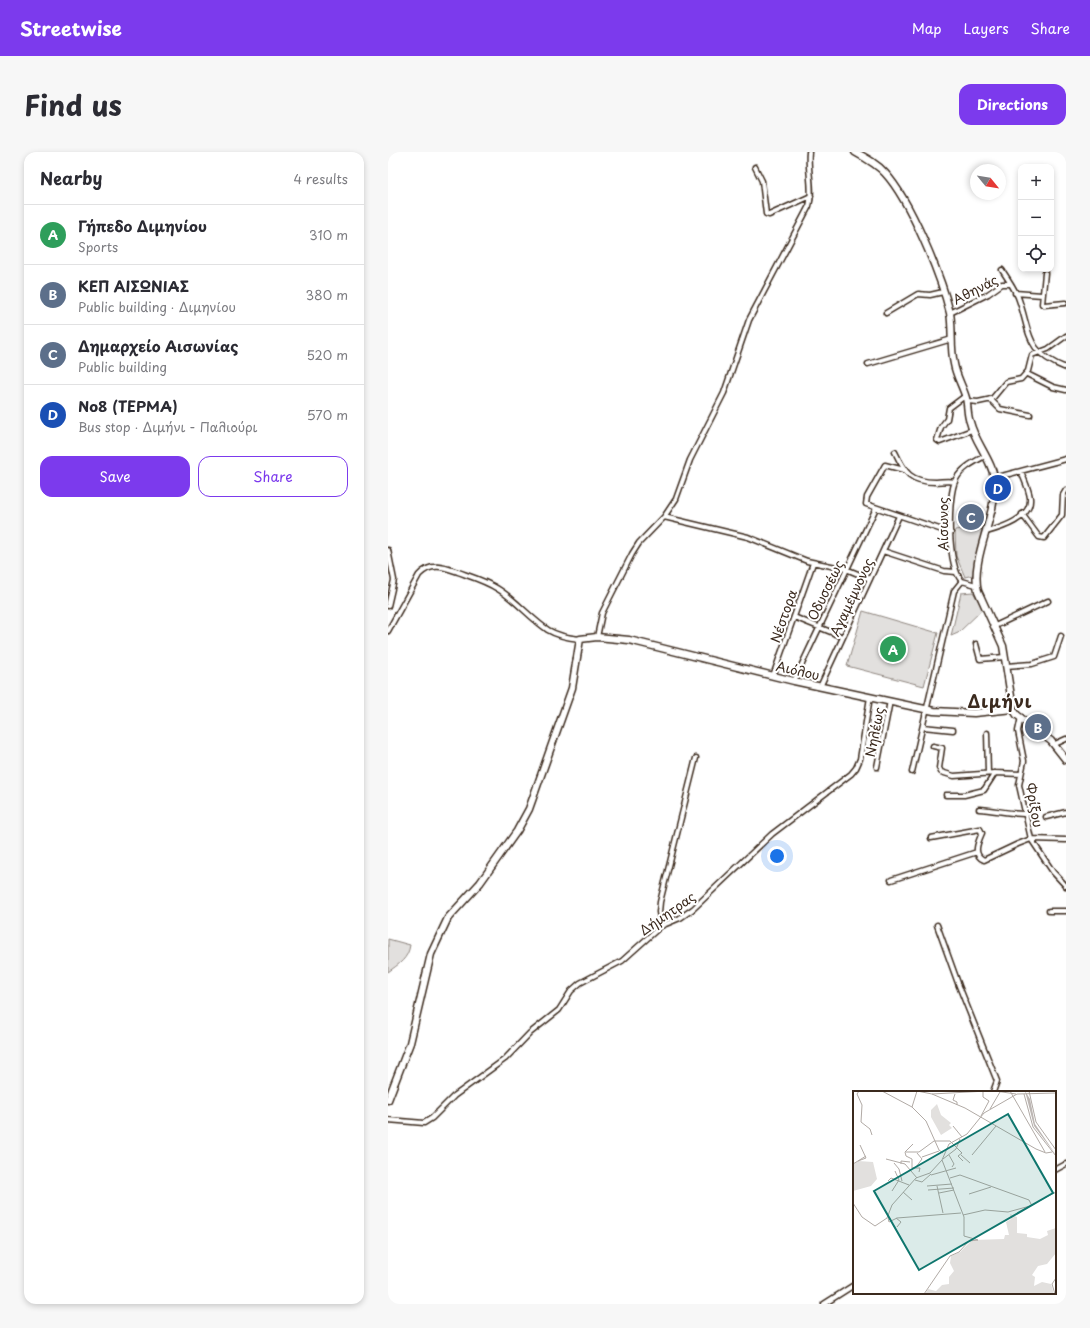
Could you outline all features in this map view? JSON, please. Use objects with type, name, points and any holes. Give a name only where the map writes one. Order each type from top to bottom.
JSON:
[{"type":"street","points":[[597,637],[602,612],[628,560],[639,543],[664,517],[676,499],[690,460],[721,400],[749,320],[810,206],[809,152]]},
{"type":"street","points":[[855,152],[880,168],[897,189],[917,227],[943,292],[950,313],[954,366],[966,399],[972,430],[994,478],[995,491],[977,570],[976,585],[981,600],[1000,637],[1005,657],[1013,709],[1055,744],[1066,760]]},
{"type":"street","points":[[755,167],[762,181],[766,214],[769,215],[811,196]]},
{"type":"street","points":[[1002,270],[1015,293],[1031,340],[1040,352],[1066,368]]},
{"type":"street","points":[[1045,273],[1042,303],[1044,305],[1065,303]]},
{"type":"street","name":"Αθηνάς","points":[[950,313],[988,294],[1002,284],[1011,284]]},
{"type":"street","points":[[886,313],[918,294],[930,295],[943,292]]},
{"type":"street","points":[[1015,293],[1042,295]]},
{"type":"street","points":[[972,430],[946,441],[940,442],[937,440],[941,427],[947,419],[950,408],[966,399],[978,402],[994,397],[1006,382],[1019,381],[1027,374],[1032,355],[1053,346],[1066,336]]},
{"type":"street","points":[[868,364],[952,339]]},
{"type":"street","points":[[1027,374],[1053,387],[1066,390]]},
{"type":"street","points":[[990,399],[1000,409],[1030,415]]},
{"type":"street","points":[[895,452],[904,470]]},
{"type":"street","name":"Αίσωνος","points":[[962,581],[956,572],[953,559],[951,498],[955,482],[965,468],[985,456]]},
{"type":"street","points":[[994,478],[1066,459]]},
{"type":"street","points":[[951,533],[868,506],[866,503],[886,465],[904,470],[917,480],[955,482]]},
{"type":"street","points":[[986,532],[1012,524],[1028,506],[1030,498],[1021,472]]},
{"type":"street","points":[[1022,514],[1034,530],[1043,538],[1058,522],[1063,513],[1064,495],[1066,490]]},
{"type":"street","name":"Οδυσσέως","points":[[794,681],[876,508]]},
{"type":"street","points":[[1063,513],[1066,520]]},
{"type":"street","name":"Αγαμέμνονος","points":[[820,687],[900,516]]},
{"type":"street","points":[[664,517],[748,537],[813,563],[846,569],[870,579]]},
{"type":"street","points":[[388,550],[394,580],[388,606]]},
{"type":"street","points":[[883,551],[944,571],[956,572]]},
{"type":"street","name":"Νέστορα","points":[[773,676],[813,563]]},
{"type":"street","points":[[388,631],[419,575],[424,570],[434,566],[443,566],[488,582],[508,596],[549,630],[565,637],[580,640],[572,688],[532,802],[517,832],[477,888],[452,911],[436,940],[431,954],[410,1043],[388,1100]]},
{"type":"street","points":[[912,772],[954,591],[962,581],[976,585]]},
{"type":"street","points":[[995,626],[1048,601]]},
{"type":"street","points":[[794,617],[843,637]]},
{"type":"street","points":[[1006,666],[1032,664],[1054,657],[1061,636]]},
{"type":"street","name":"Αιόλου","points":[[580,640],[597,637],[628,640],[794,681],[927,709],[968,713],[1013,709]]},
{"type":"street","points":[[976,644],[980,659],[987,660],[1005,657]]},
{"type":"street","name":"Δήμητρας","points":[[388,1120],[424,1123],[428,1121],[448,1101],[505,1059],[530,1033],[556,1013],[576,986],[622,961],[661,926],[680,918],[693,909],[772,834],[854,771],[860,759],[870,697]]},
{"type":"street","name":"Νηλέως","points":[[877,767],[890,701]]},
{"type":"street","name":"Φρίξου","points":[[1021,717],[1018,728],[1024,758],[1019,785],[1031,840],[1056,876],[1066,886]]},
{"type":"street","points":[[923,727],[953,730]]},
{"type":"street","points":[[987,733],[988,773]]},
{"type":"street","points":[[1055,744],[1066,739]]},
{"type":"street","points":[[933,746],[938,746],[942,750],[939,768],[941,772],[954,776],[988,773],[1021,774]]},
{"type":"street","points":[[661,926],[659,912],[660,902],[696,758]]},
{"type":"street","points":[[946,795],[964,795],[984,790],[995,773]]},
{"type":"street","points":[[979,809],[1001,811],[1011,814],[1026,814]]},
{"type":"street","points":[[1046,817],[1066,812]]},
{"type":"street","points":[[931,838],[979,828],[982,833],[976,843],[977,852],[982,859],[986,860],[1018,844],[1031,840],[1066,840]]},
{"type":"street","points":[[891,880],[977,852]]},
{"type":"street","points":[[1049,911],[1066,911]]},
{"type":"street","points":[[937,925],[959,986],[997,1081],[993,1091]]},
{"type":"street","points":[[1056,1169],[1066,1164]]},
{"type":"street","points":[[824,1304],[853,1286]]},
{"type":"shaded area","points":[[974,527],[983,530],[973,575],[965,577],[956,556],[955,530]]},
{"type":"shaded area","points":[[973,592],[983,609],[958,633],[951,636],[961,593]]},
{"type":"shaded area","points":[[863,611],[938,633],[924,686],[847,666]]},
{"type":"shaded area","points":[[388,939],[410,945],[405,958],[388,972]]},
{"type":"place","name":"Νο8 (ΤΕΡΜΑ)","points":[[998,488]]},
{"type":"place","name":"Δημαρχείο Αισωνίας","points":[[971,517]]},
{"type":"place","name":"Γήπεδο Διμηνίου","points":[[893,649]]},
{"type":"place","name":"ΚΕΠ ΑΙΣΩΝΙΑΣ","points":[[1038,727]]},
{"type":"district","name":"Διμήνι","points":[[1000,701]]}]
